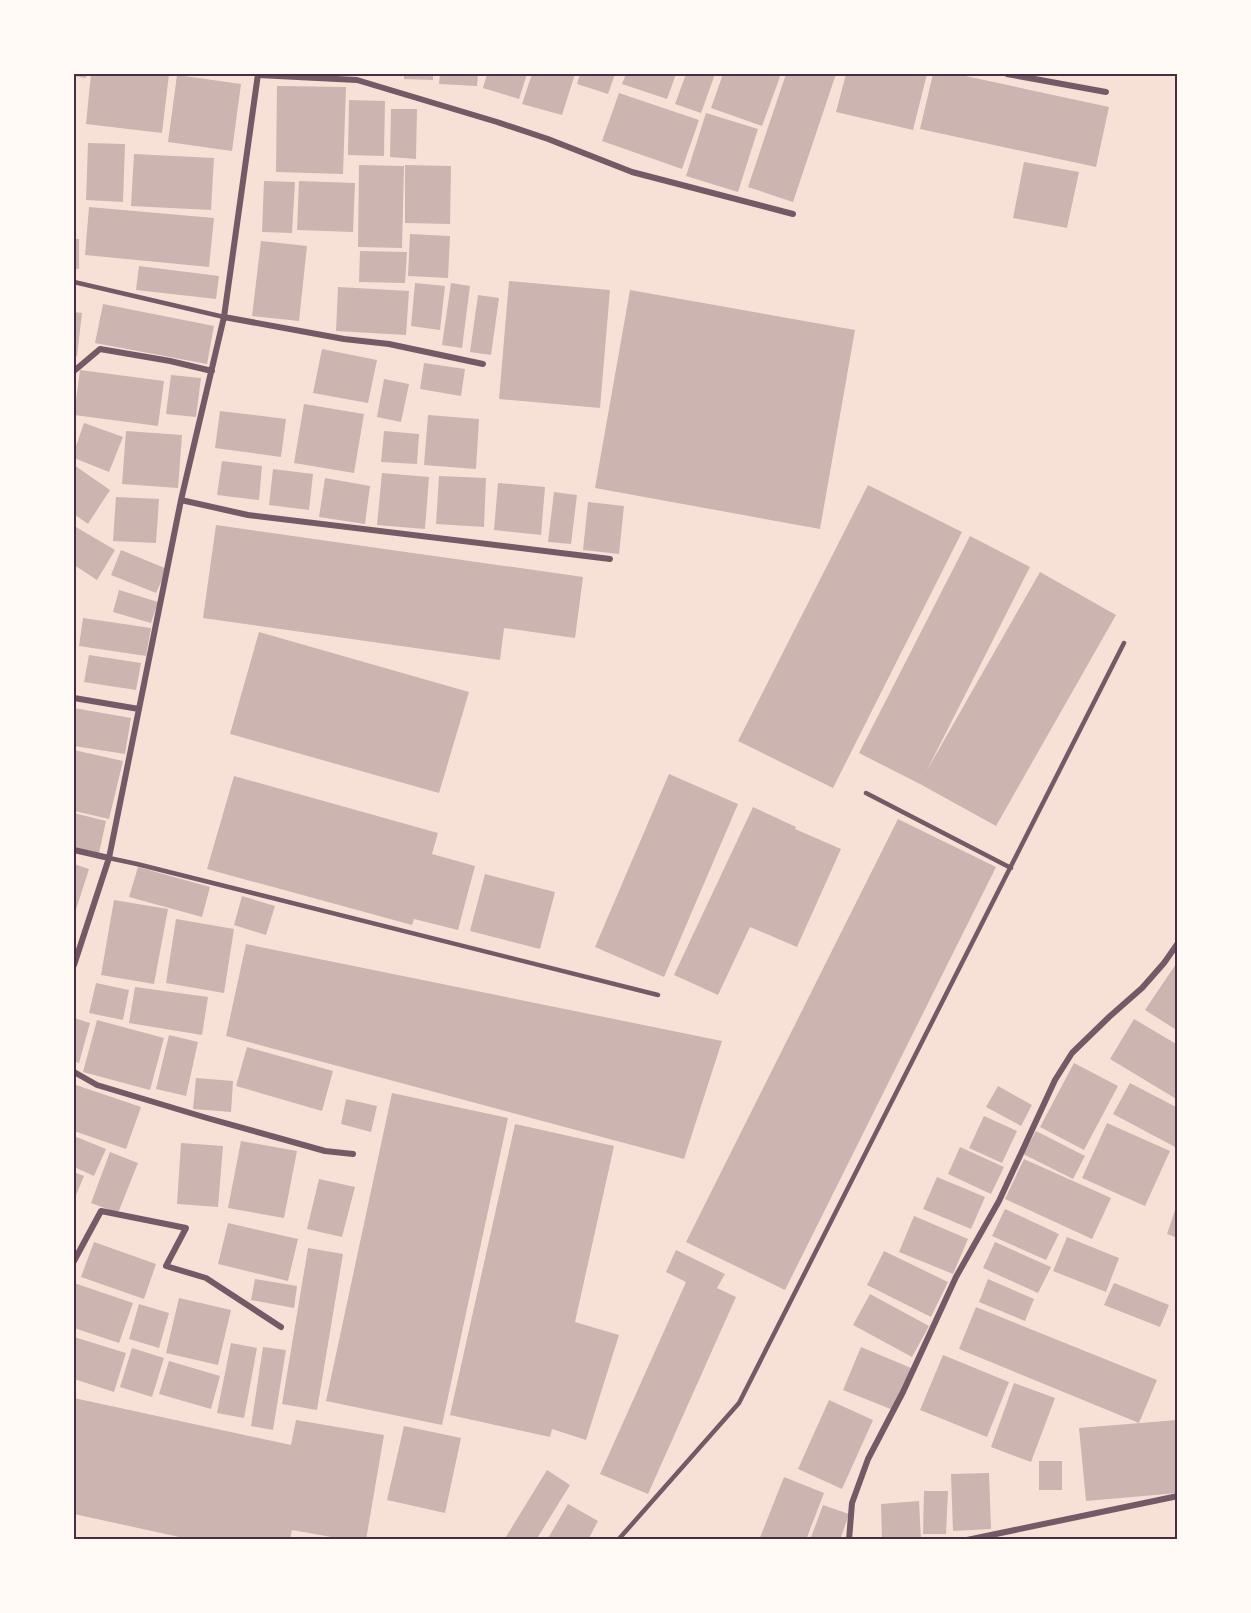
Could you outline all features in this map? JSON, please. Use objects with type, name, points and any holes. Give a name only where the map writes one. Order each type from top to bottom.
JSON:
[{"type":"street","points":[[74,965],[110,858],[181,501],[224,317],[258,74],[357,80],[548,139],[632,172],[793,214]]},
{"type":"street","points":[[1007,74],[1106,92]]},
{"type":"street","points":[[224,317],[344,339],[389,344],[483,364]]},
{"type":"street","points":[[74,371],[100,350],[170,361],[212,371]]},
{"type":"street","points":[[181,501],[248,515],[610,558]]},
{"type":"street","points":[[74,698],[139,709]]},
{"type":"street","points":[[74,850],[110,858]]},
{"type":"street","points":[[849,1539],[852,1503],[868,1459],[903,1392],[956,1277],[999,1201],[1055,1080],[1072,1053],[1142,988],[1178,943]]},
{"type":"street","points":[[74,1072],[97,1084],[207,1118],[325,1151],[353,1154]]},
{"type":"street","points":[[74,1261],[101,1211],[186,1228],[166,1266],[206,1278],[280,1327]]},
{"type":"street","points":[[968,1539],[1178,1496]]},
{"type":"lane","points":[[74,282],[224,317]]},
{"type":"lane","points":[[618,1539],[739,1403],[1124,643]]},
{"type":"lane","points":[[866,792],[1011,868]]},
{"type":"lane","points":[[110,858],[658,995]]},
{"type":"building","points":[[74,74],[86,74],[86,78],[74,76]]},
{"type":"building","points":[[91,74],[169,74],[162,133],[86,124]]},
{"type":"building","points":[[404,74],[433,74],[433,80],[404,79]]},
{"type":"building","points":[[440,74],[478,74],[477,86],[439,84]]},
{"type":"building","points":[[487,74],[527,74],[519,99],[483,88]]},
{"type":"building","points":[[532,74],[575,74],[562,115],[522,104]]},
{"type":"building","points":[[580,74],[615,74],[608,94],[577,84]]},
{"type":"building","points":[[626,74],[676,74],[667,99],[622,84]]},
{"type":"building","points":[[686,74],[715,74],[701,113],[675,104]]},
{"type":"building","points":[[723,74],[781,74],[762,126],[711,108]]},
{"type":"building","points":[[786,74],[836,74],[793,202],[748,187]]},
{"type":"building","points":[[846,74],[927,74],[913,130],[836,112]]},
{"type":"building","points":[[933,74],[956,74],[1109,107],[1096,167],[920,129]]},
{"type":"building","points":[[177,75],[241,84],[232,151],[168,142]]},
{"type":"building","points":[[277,86],[346,87],[343,174],[276,172]]},
{"type":"building","points":[[619,93],[699,120],[682,169],[602,141]]},
{"type":"building","points":[[349,100],[385,101],[384,156],[348,155]]},
{"type":"building","points":[[391,109],[417,109],[416,159],[390,157]]},
{"type":"building","points":[[706,113],[758,129],[738,192],[686,176]]},
{"type":"building","points":[[88,143],[125,144],[123,202],[86,200]]},
{"type":"building","points":[[134,154],[214,158],[211,210],[131,206]]},
{"type":"building","points":[[1024,162],[1079,172],[1067,228],[1013,218]]},
{"type":"building","points":[[359,165],[404,166],[402,248],[358,247]]},
{"type":"building","points":[[405,165],[451,166],[450,224],[405,223]]},
{"type":"building","points":[[264,181],[295,182],[292,233],[262,232]]},
{"type":"building","points":[[299,181],[355,183],[353,232],[297,230]]},
{"type":"building","points":[[89,207],[214,218],[209,267],[85,255]]},
{"type":"building","points":[[410,234],[450,236],[448,278],[408,276]]},
{"type":"building","points":[[74,239],[79,239],[79,269],[74,269]]},
{"type":"building","points":[[261,241],[307,246],[299,321],[252,316]]},
{"type":"building","points":[[360,251],[407,252],[405,283],[359,282]]},
{"type":"building","points":[[139,266],[219,276],[216,299],[136,290]]},
{"type":"building","points":[[509,281],[610,290],[600,408],[499,399]]},
{"type":"building","points":[[415,283],[445,286],[440,330],[411,326]]},
{"type":"building","points":[[451,283],[470,286],[462,348],[442,345]]},
{"type":"building","points":[[338,287],[409,291],[406,335],[336,331]]},
{"type":"building","points":[[630,290],[855,330],[820,529],[595,488]]},
{"type":"building","points":[[478,295],[499,298],[491,355],[470,352]]},
{"type":"building","points":[[103,304],[214,326],[207,364],[95,343]]},
{"type":"building","points":[[74,312],[82,313],[77,356],[74,356]]},
{"type":"building","points":[[322,349],[377,360],[368,403],[313,393]]},
{"type":"building","points":[[424,363],[465,369],[461,396],[420,389]]},
{"type":"building","points":[[80,370],[164,381],[158,426],[74,415]]},
{"type":"building","points":[[171,375],[201,378],[196,417],[166,414]]},
{"type":"building","points":[[384,379],[409,384],[401,422],[377,417]]},
{"type":"building","points":[[304,404],[364,414],[354,473],[294,463]]},
{"type":"building","points":[[220,411],[286,419],[281,457],[215,448]]},
{"type":"building","points":[[428,415],[479,419],[476,469],[424,465]]},
{"type":"building","points":[[84,423],[123,437],[109,472],[74,458]]},
{"type":"building","points":[[126,431],[182,435],[178,488],[122,484]]},
{"type":"building","points":[[384,431],[419,434],[417,464],[381,462]]},
{"type":"building","points":[[222,461],[262,466],[259,500],[217,495]]},
{"type":"building","points":[[74,465],[110,490],[88,524],[74,514]]},
{"type":"building","points":[[273,469],[313,474],[309,510],[269,505]]},
{"type":"building","points":[[382,473],[429,477],[425,529],[377,525]]},
{"type":"building","points":[[439,476],[486,478],[484,527],[436,524]]},
{"type":"building","points":[[325,478],[370,486],[365,524],[319,517]]},
{"type":"building","points":[[498,483],[545,487],[541,535],[494,530]]},
{"type":"building","points":[[868,485],[962,532],[833,788],[738,741]]},
{"type":"building","points":[[554,492],[577,495],[571,544],[548,542]]},
{"type":"building","points":[[116,497],[159,499],[156,543],[113,541]]},
{"type":"building","points":[[588,502],[624,506],[619,554],[583,550]]},
{"type":"building","points":[[216,525],[583,577],[575,638],[504,628],[500,660],[203,618]]},
{"type":"building","points":[[76,527],[115,550],[97,580],[74,565],[74,530]]},
{"type":"building","points":[[970,536],[1030,567],[926,772],[1040,572],[1116,615],[996,826],[859,753]]},
{"type":"building","points":[[121,550],[167,569],[156,593],[111,575]]},
{"type":"building","points":[[119,590],[158,602],[151,623],[113,612]]},
{"type":"building","points":[[83,618],[151,628],[146,656],[79,646]]},
{"type":"building","points":[[259,632],[469,692],[439,793],[230,734]]},
{"type":"building","points":[[89,655],[141,663],[136,690],[84,682]]},
{"type":"building","points":[[74,708],[131,718],[125,754],[74,746]]},
{"type":"building","points":[[74,750],[123,761],[109,819],[74,811]]},
{"type":"building","points":[[669,774],[738,804],[664,977],[595,947]]},
{"type":"building","points":[[234,776],[438,833],[432,854],[475,866],[458,930],[414,919],[412,925],[207,869]]},
{"type":"building","points":[[753,807],[841,849],[797,947],[750,927],[718,995],[674,975]]},
{"type":"building","points":[[74,813],[106,821],[99,853],[74,847]]},
{"type":"building","points":[[898,819],[996,867],[785,1290],[686,1242]]},
{"type":"building","points":[[74,864],[89,869],[74,916]]},
{"type":"building","points":[[138,867],[210,887],[202,917],[129,897]]},
{"type":"building","points":[[485,874],[555,892],[540,949],[470,931]]},
{"type":"building","points":[[242,896],[275,906],[266,935],[234,925]]},
{"type":"building","points":[[114,900],[168,909],[154,984],[101,975]]},
{"type":"building","points":[[176,919],[234,929],[224,993],[166,983]]},
{"type":"building","points":[[246,944],[722,1041],[684,1159],[226,1036]]},
{"type":"building","points":[[1178,961],[1178,1031],[1145,1010]]},
{"type":"building","points":[[96,983],[129,990],[123,1020],[89,1013]]},
{"type":"building","points":[[135,987],[208,997],[202,1035],[129,1023]]},
{"type":"building","points":[[74,1018],[90,1023],[79,1063],[74,1061]]},
{"type":"building","points":[[1134,1019],[1178,1045],[1178,1100],[1110,1059]]},
{"type":"building","points":[[97,1020],[164,1038],[150,1090],[83,1072]]},
{"type":"building","points":[[169,1035],[198,1042],[186,1096],[156,1089]]},
{"type":"building","points":[[247,1047],[333,1071],[322,1111],[236,1086]]},
{"type":"building","points":[[1074,1063],[1118,1086],[1084,1150],[1040,1127]]},
{"type":"building","points":[[196,1078],[233,1081],[231,1112],[193,1109]]},
{"type":"building","points":[[1130,1083],[1178,1108],[1177,1148],[1113,1114]]},
{"type":"building","points":[[76,1085],[141,1107],[126,1149],[74,1131]]},
{"type":"building","points":[[998,1086],[1032,1105],[1021,1126],[986,1107]]},
{"type":"building","points":[[392,1093],[508,1118],[442,1425],[326,1401]]},
{"type":"building","points":[[346,1099],[377,1106],[371,1132],[341,1124]]},
{"type":"building","points":[[984,1116],[1017,1131],[1002,1163],[969,1148]]},
{"type":"building","points":[[1107,1123],[1170,1151],[1145,1206],[1082,1178]]},
{"type":"building","points":[[515,1124],[614,1146],[575,1322],[619,1335],[586,1440],[552,1429],[550,1437],[450,1415]]},
{"type":"building","points":[[1036,1131],[1085,1156],[1073,1179],[1023,1154]]},
{"type":"building","points":[[74,1136],[106,1149],[94,1176],[74,1167]]},
{"type":"building","points":[[241,1141],[297,1151],[284,1218],[228,1208]]},
{"type":"building","points":[[181,1143],[223,1146],[218,1207],[177,1204]]},
{"type":"building","points":[[960,1147],[1004,1167],[991,1194],[948,1174]]},
{"type":"building","points":[[110,1152],[138,1163],[118,1213],[91,1203]]},
{"type":"building","points":[[1024,1159],[1111,1198],[1092,1239],[1005,1199]]},
{"type":"building","points":[[74,1172],[84,1176],[74,1200]]},
{"type":"building","points":[[937,1177],[985,1197],[971,1229],[923,1209]]},
{"type":"building","points":[[319,1179],[355,1187],[342,1237],[307,1229]]},
{"type":"building","points":[[1005,1209],[1059,1234],[1046,1260],[992,1236]]},
{"type":"building","points":[[1175,1210],[1178,1211],[1178,1238],[1167,1234]]},
{"type":"building","points":[[914,1216],[968,1239],[953,1274],[899,1252]]},
{"type":"building","points":[[228,1223],[298,1239],[288,1281],[218,1264]]},
{"type":"building","points":[[1067,1237],[1119,1258],[1106,1292],[1053,1271]]},
{"type":"building","points":[[94,1242],[156,1264],[144,1299],[81,1277]]},
{"type":"building","points":[[995,1242],[1051,1267],[1038,1293],[983,1268]]},
{"type":"building","points":[[308,1248],[343,1254],[317,1410],[282,1404]]},
{"type":"building","points":[[676,1250],[725,1274],[717,1288],[736,1297],[648,1494],[600,1474],[686,1282],[666,1272]]},
{"type":"building","points":[[884,1251],[948,1282],[931,1317],[867,1285]]},
{"type":"building","points":[[255,1279],[297,1286],[294,1308],[251,1300]]},
{"type":"building","points":[[988,1279],[1034,1299],[1025,1321],[979,1302]]},
{"type":"building","points":[[74,1283],[133,1303],[119,1343],[74,1328]]},
{"type":"building","points":[[1114,1283],[1169,1305],[1160,1327],[1104,1305]]},
{"type":"building","points":[[870,1294],[929,1326],[912,1357],[853,1325]]},
{"type":"building","points":[[179,1298],[231,1310],[218,1365],[166,1353]]},
{"type":"building","points":[[139,1304],[169,1313],[159,1348],[129,1339]]},
{"type":"building","points":[[976,1307],[1157,1380],[1139,1423],[959,1349]]},
{"type":"building","points":[[74,1337],[126,1353],[114,1392],[74,1379]]},
{"type":"building","points":[[231,1343],[257,1348],[244,1418],[217,1413]]},
{"type":"building","points":[[263,1347],[286,1350],[273,1430],[251,1426]]},
{"type":"building","points":[[861,1347],[911,1368],[893,1410],[843,1390]]},
{"type":"building","points":[[132,1348],[164,1358],[152,1397],[120,1387]]},
{"type":"building","points":[[943,1355],[1009,1382],[987,1437],[920,1410]]},
{"type":"building","points":[[169,1361],[220,1376],[211,1409],[159,1394]]},
{"type":"building","points":[[1014,1383],[1055,1398],[1031,1462],[991,1447]]},
{"type":"building","points":[[74,1398],[291,1445],[296,1420],[384,1435],[366,1540],[348,1540],[292,1530],[290,1540],[193,1540],[74,1514]]},
{"type":"building","points":[[829,1400],[873,1420],[842,1489],[798,1469]]},
{"type":"building","points":[[1177,1420],[1178,1493],[1086,1501],[1079,1428]]},
{"type":"building","points":[[404,1426],[461,1438],[445,1513],[387,1500]]},
{"type":"building","points":[[1039,1461],[1062,1461],[1062,1490],[1039,1490]]},
{"type":"building","points":[[547,1470],[570,1485],[536,1540],[504,1540]]},
{"type":"building","points":[[989,1473],[991,1529],[953,1531],[951,1474]]},
{"type":"building","points":[[784,1477],[824,1493],[806,1540],[759,1540]]},
{"type":"building","points":[[924,1491],[948,1491],[946,1534],[923,1534]]},
{"type":"building","points":[[919,1501],[921,1540],[882,1540],[881,1504]]},
{"type":"building","points":[[568,1504],[598,1521],[588,1540],[547,1540]]},
{"type":"building","points":[[823,1505],[849,1514],[840,1540],[810,1540]]}]
